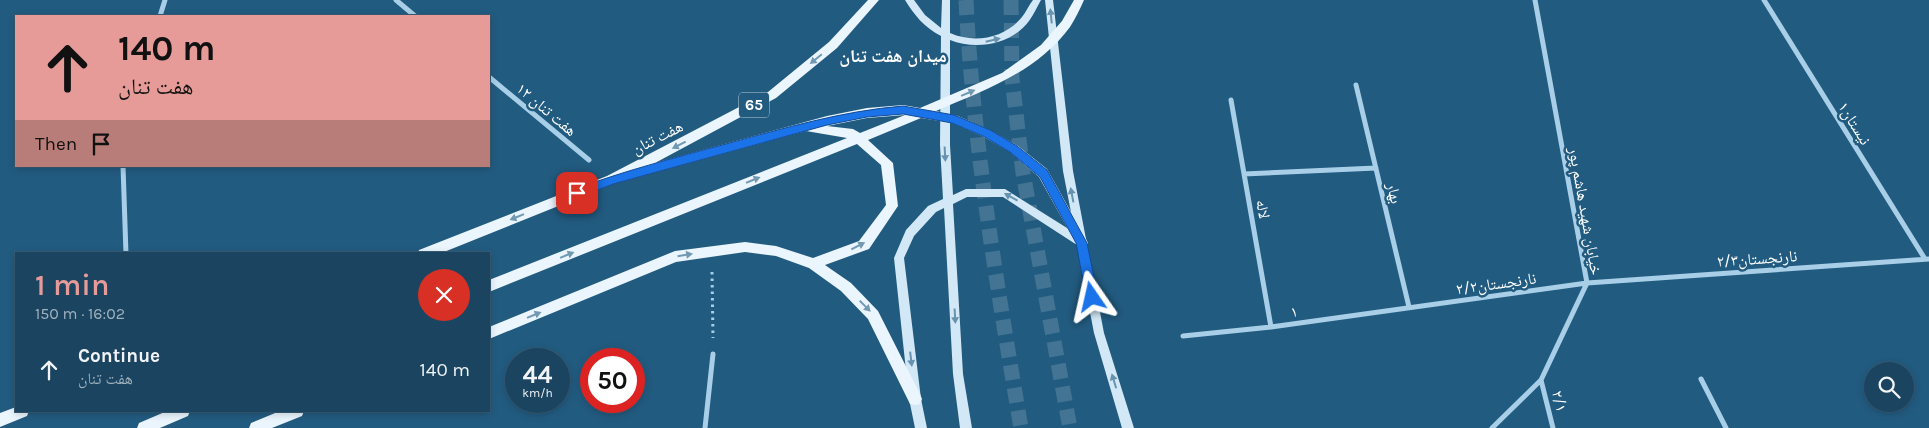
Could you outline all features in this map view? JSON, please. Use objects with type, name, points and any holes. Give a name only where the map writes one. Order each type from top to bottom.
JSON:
[{"type":"main road","name":"هفت تنان","points":[[429,252],[611,180],[772,95],[833,45],[874,0]]},
{"type":"main road","points":[[909,0],[922,20],[937,30],[957,40],[975,43],[994,41],[1008,36],[1023,23],[1036,1]]},
{"type":"main road","points":[[946,0],[945,145],[958,374],[966,428]]},
{"type":"main road","points":[[1049,0],[1068,171],[1099,333],[1128,428]]},
{"type":"main road","points":[[490,286],[900,122],[1006,76],[1045,48],[1066,24],[1079,0]]},
{"type":"main road","points":[[611,180],[804,127],[867,113],[903,110],[954,119],[986,133],[1014,149],[1044,173],[1082,243]]},
{"type":"main road","points":[[804,127],[853,134],[887,164],[892,206],[864,245],[813,264]]},
{"type":"main road","points":[[921,428],[915,399],[899,258],[910,233],[932,209],[966,194],[1005,193],[1082,243]]},
{"type":"main road","points":[[490,333],[675,257],[712,250],[745,247],[776,251],[813,264],[846,287],[874,314],[915,399]]},
{"type":"main road","points":[[0,420],[20,412]]},
{"type":"main road","points":[[144,428],[181,412]]},
{"type":"main road","points":[[256,428],[295,412]]},
{"type":"street","points":[[160,15],[165,0]]},
{"type":"street","points":[[396,0],[414,15]]},
{"type":"street","name":"خیابان شهید هاشم پور","points":[[1492,428],[1541,380],[1587,283],[1535,0]]},
{"type":"street","name":"۱نیستان","points":[[1764,0],[1927,259]]},
{"type":"street","name":"هفت تنان ۱۲","points":[[490,78],[589,160]]},
{"type":"street","name":"بهار","points":[[1356,85],[1409,307]]},
{"type":"street","name":"لاله ‍","points":[[1231,100],[1271,327]]},
{"type":"street","points":[[123,167],[126,252]]},
{"type":"street","points":[[1244,174],[1376,168]]},
{"type":"street","name":"۲/۳نارنجستان","points":[[1587,283],[1927,259]]},
{"type":"street","name":"۲/۲نارنجستان","points":[[1409,307],[1587,283]]},
{"type":"street","name":"۱","points":[[1183,336],[1271,327],[1409,307]]},
{"type":"street","points":[[705,428],[713,354]]},
{"type":"street","points":[[1701,379],[1726,428]]},
{"type":"street","name":"۲/۱","points":[[1541,380],[1553,428]]},
{"type":"path","points":[[712,250],[713,354]]},
{"type":"tunnel","points":[[966,0],[969,54],[980,161],[1021,428]]},
{"type":"tunnel","points":[[1011,0],[1012,79],[1023,173],[1070,428]]},
{"type":"district","name":"میدان هفت تنان","points":[[893,56]]},
{"type":"route","points":[[577,193],[611,180],[827,121],[867,113],[903,110],[954,119],[986,133],[1014,149],[1044,173],[1082,243],[1092,297]]}]
